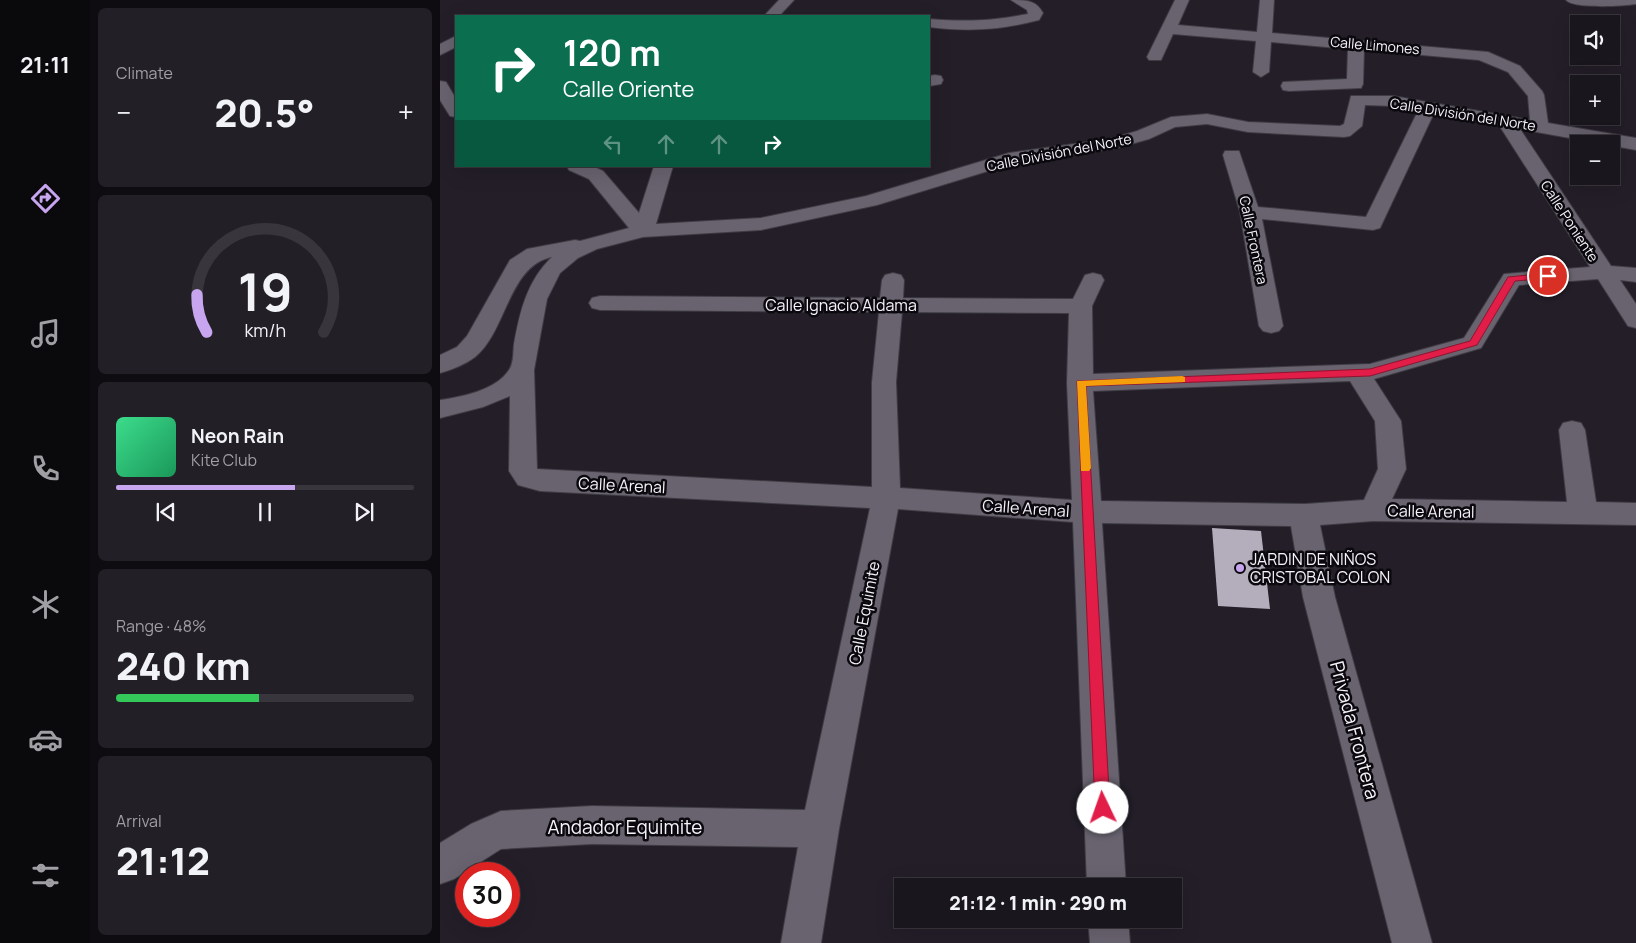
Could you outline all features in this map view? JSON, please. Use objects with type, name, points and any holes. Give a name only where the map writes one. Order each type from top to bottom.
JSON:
[{"type":"street","points":[[772,15],[787,0]]},
{"type":"street","points":[[930,24],[967,27],[994,25],[1034,17],[1036,13],[1033,7],[1018,0]]},
{"type":"street","points":[[1155,57],[1167,28],[1182,0]]},
{"type":"street","points":[[1262,72],[1267,0]]},
{"type":"street","points":[[1573,0],[1621,2],[1636,0]]},
{"type":"street","name":"Calle Limones","points":[[1167,28],[1482,54],[1514,69],[1536,95],[1539,126]]},
{"type":"street","points":[[443,58],[455,42]]},
{"type":"street","points":[[1290,86],[1355,84],[1356,44]]},
{"type":"street","points":[[440,86],[455,110]]},
{"type":"street","name":"Calle División del Norte","points":[[642,231],[761,224],[870,201],[1009,160],[1111,144],[1143,136],[1171,122],[1207,119],[1248,127],[1344,132],[1353,126],[1357,100],[1393,101],[1636,144]]},
{"type":"street","points":[[1250,212],[1373,224],[1428,107]]},
{"type":"street","name":"Calle Poniente","points":[[1505,120],[1636,321]]},
{"type":"street","name":"Calle Frontera","points":[[1232,155],[1250,212],[1271,326]]},
{"type":"street","points":[[578,167],[596,175],[642,231]]},
{"type":"street","points":[[642,231],[664,167]]},
{"type":"street","points":[[440,365],[466,352],[477,340],[512,273],[526,258],[535,254],[642,231]]},
{"type":"street","name":"Calle Arenal","points":[[584,245],[561,259],[550,270],[540,284],[534,302],[522,370],[522,471],[528,478],[540,481],[886,498],[1088,512],[1305,515],[1373,510],[1636,514]]},
{"type":"street","points":[[1107,878],[1080,383],[1370,372],[1473,343],[1512,279],[1604,272],[1636,275]]},
{"type":"street","name":"Calle Ignacio Aldama","points":[[600,304],[892,292],[1087,293],[1080,383]]},
{"type":"street","name":"Calle Equimite","points":[[802,943],[820,829],[886,498],[884,382],[892,292]]},
{"type":"street","points":[[440,409],[462,406],[486,397],[509,384],[522,370]]},
{"type":"street","points":[[1357,373],[1388,421],[1392,469],[1373,510]]},
{"type":"street","points":[[1572,430],[1583,514]]},
{"type":"street","name":"Privada Frontera","points":[[1305,515],[1306,537],[1319,597],[1412,943]]},
{"type":"street","name":"Andador Equimite","points":[[440,865],[484,837],[501,830],[592,825],[820,829]]},
{"type":"street","points":[[1109,928],[1110,943]]},
{"type":"building","name":"JARDIN DE NIÑOS CRISTOBAL COLON","points":[[1212,528],[1261,531],[1270,609],[1218,606]]},
{"type":"slow traffic","points":[[1085,468],[1080,383],[1182,379]]},
{"type":"place","name":"JARDIN DE NIÑOS CRISTOBAL COLON","points":[[1240,568]]},
{"type":"route","points":[[1103,808],[1080,383],[1370,372],[1473,343],[1512,279],[1548,276]]}]
